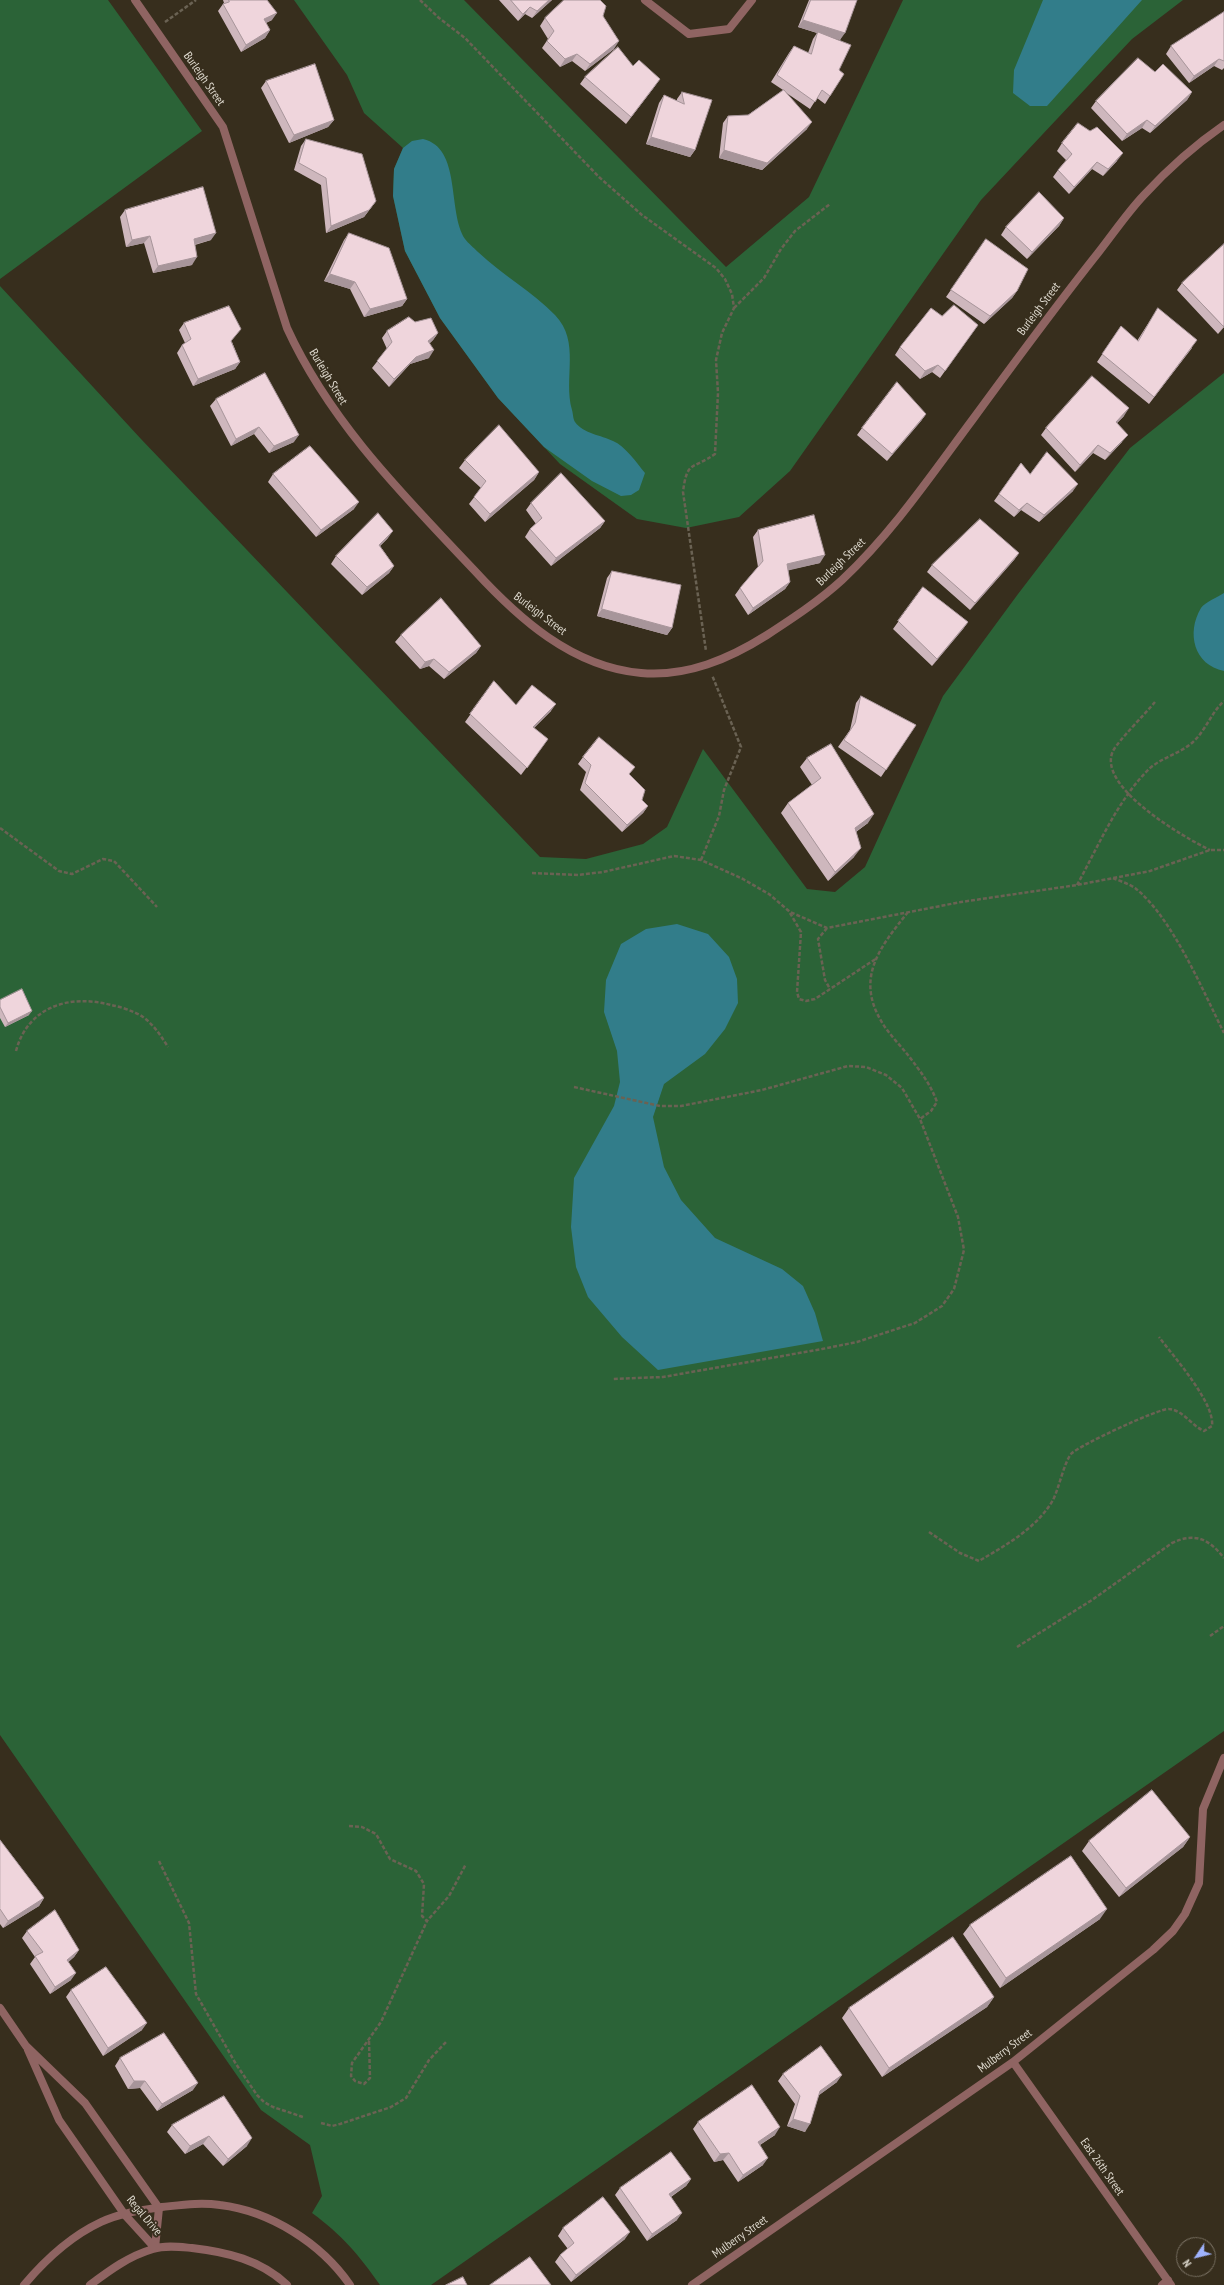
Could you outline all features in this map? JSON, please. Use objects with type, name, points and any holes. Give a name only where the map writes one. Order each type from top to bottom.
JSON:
[{"type":"street","name":"Burleigh Street","points":[[135,0],[223,127],[287,328],[301,358],[336,414],[415,508],[498,596],[542,634],[565,648],[597,662],[628,671],[666,673],[707,664],[746,648],[801,614],[842,580],[880,540],[917,495],[1081,274],[1142,197],[1188,153],[1224,125]]},
{"type":"street","points":[[645,0],[689,34],[729,29],[752,0]]},
{"type":"street","name":"Mulberry Street","points":[[692,2285],[1013,2062],[1153,1950],[1173,1931],[1191,1904],[1199,1883],[1203,1809],[1224,1758]]},
{"type":"street","name":"Regal Drive","points":[[0,2008],[26,2046],[59,2120],[125,2215],[155,2248]]},
{"type":"street","name":"Regal Drive","points":[[26,2046],[85,2103],[158,2208],[155,2248]]},
{"type":"street","name":"East 26th Street","points":[[1013,2062],[1167,2283]]},
{"type":"street","points":[[24,2285],[39,2267],[82,2233],[101,2222],[158,2208],[194,2204],[220,2205],[247,2211],[294,2232],[332,2263],[350,2285]]},
{"type":"street","points":[[90,2285],[117,2266],[155,2248],[177,2247],[224,2252],[265,2268],[287,2285]]},
{"type":"path","points":[[155,29],[196,0]]},
{"type":"path","points":[[420,0],[439,18],[465,38],[598,178],[642,215],[716,268],[725,279],[732,294],[734,308]]},
{"type":"path","points":[[701,860],[719,816],[724,790],[741,747],[707,664],[683,492],[686,473],[692,465],[704,462],[716,454],[718,393],[716,360],[722,333],[734,308],[764,278],[781,249],[796,230],[830,204]]},
{"type":"path","points":[[1077,885],[1128,794],[1148,770],[1186,748],[1194,741],[1213,711],[1224,701]]},
{"type":"path","points":[[1155,702],[1113,752],[1112,764],[1115,775],[1128,794],[1165,825],[1189,840],[1210,850]]},
{"type":"path","points":[[0,828],[32,852],[60,870],[72,874],[103,859],[114,861],[157,906]]},
{"type":"path","points":[[532,873],[578,875],[603,872],[674,856],[701,860],[743,879],[768,894],[790,912],[827,928],[961,902],[1077,885],[1150,871],[1210,850],[1224,850]]},
{"type":"path","points":[[1112,878],[1134,887],[1149,901],[1166,923],[1197,979],[1224,1033]]},
{"type":"path","points":[[790,912],[801,932],[796,992],[799,999],[806,1001],[815,999],[877,958]]},
{"type":"path","points":[[908,912],[890,935],[877,958],[870,976],[871,1000],[880,1020],[930,1084],[937,1102],[931,1111],[920,1119]]},
{"type":"path","points":[[827,928],[818,939],[825,980],[830,989]]},
{"type":"path","points":[[16,1051],[19,1038],[29,1024],[54,1006],[71,1001],[96,1001],[119,1007],[142,1016],[154,1027],[168,1047]]},
{"type":"path","points":[[574,1087],[660,1106],[681,1106],[762,1090],[848,1066],[866,1067],[886,1074],[902,1088],[920,1119],[958,1217],[964,1250],[954,1290],[942,1306],[915,1323],[857,1342],[663,1377],[613,1379]]},
{"type":"path","points":[[929,1532],[960,1553],[979,1561],[1003,1547],[1031,1526],[1052,1500],[1070,1455],[1083,1446],[1148,1415],[1169,1408],[1180,1413],[1195,1428],[1204,1431],[1212,1426],[1213,1418],[1207,1402],[1159,1337]]},
{"type":"path","points":[[1017,1647],[1092,1600],[1172,1543],[1184,1537],[1194,1537],[1204,1540],[1217,1549],[1224,1558]]},
{"type":"path","points":[[1210,1636],[1224,1626]]},
{"type":"path","points":[[349,1826],[362,1827],[376,1834],[390,1859],[416,1871],[424,1884],[422,1916],[427,1921]]},
{"type":"path","points":[[159,1861],[189,1923],[196,1994],[236,2064],[257,2095],[264,2102],[273,2107],[303,2117]]},
{"type":"path","points":[[369,2041],[368,2053],[370,2078],[364,2084],[355,2082],[351,2076],[352,2063],[381,2022],[427,1921],[449,1896],[466,1864]]},
{"type":"path","points":[[321,2124],[332,2126],[340,2124],[391,2107],[406,2098],[429,2060],[446,2042]]},
{"type":"green space","points":[[0,0],[108,0],[202,131],[0,279]]},
{"type":"green space","points":[[294,0],[464,0],[726,267],[809,197],[903,0],[1183,0],[1132,39],[981,200],[790,471],[739,517],[686,528],[637,519],[560,464],[498,398],[440,318],[405,251],[393,196],[394,169],[403,148],[364,113],[347,75]]},
{"type":"green space","points":[[0,286],[141,439],[540,857],[586,859],[643,844],[667,827],[703,749],[807,889],[835,892],[865,867],[943,696],[1018,594],[1130,448],[1224,373],[1224,1731],[431,2285],[380,2285],[365,2264],[349,2246],[332,2229],[312,2213],[322,2196],[310,2145],[261,2110],[0,1735]]},
{"type":"water","points":[[1043,0],[1142,0],[1047,106],[1030,106],[1013,93],[1014,70]]},
{"type":"water","points":[[423,139],[435,145],[443,154],[449,167],[456,213],[465,239],[487,260],[546,307],[555,315],[563,326],[569,348],[569,385],[574,421],[583,429],[617,443],[630,455],[645,473],[639,490],[631,495],[621,496],[592,481],[544,447],[498,398],[440,318],[405,251],[393,196],[394,169],[403,148],[412,141]]},
{"type":"water","points":[[1224,593],[1224,671],[1214,668],[1200,655],[1196,647],[1194,628],[1196,618],[1201,608],[1208,602]]},
{"type":"water","points":[[677,924],[708,934],[729,957],[737,979],[738,1003],[725,1029],[705,1054],[664,1084],[653,1117],[664,1167],[681,1200],[715,1238],[782,1269],[803,1286],[815,1313],[823,1341],[658,1370],[622,1337],[588,1297],[576,1267],[571,1227],[574,1178],[614,1106],[620,1082],[617,1051],[604,1012],[606,980],[621,944],[646,929]]},
{"type":"building","points":[[229,0],[267,0],[277,13],[264,19],[270,30],[246,45],[223,4],[229,2]]},
{"type":"building","points":[[511,0],[549,0],[537,11],[530,7],[523,14]]},
{"type":"building","points":[[564,0],[600,0],[606,6],[603,16],[619,41],[590,64],[577,54],[565,59],[547,41],[554,31],[545,18]]},
{"type":"building","points":[[811,0],[857,0],[845,33],[803,20]]},
{"type":"building","points":[[1224,12],[1224,61],[1219,59],[1194,76],[1171,46]]},
{"type":"building","points":[[818,32],[851,45],[839,70],[844,74],[830,96],[822,90],[815,102],[777,75],[794,46],[811,54]]},
{"type":"building","points":[[618,47],[633,66],[639,60],[660,79],[631,117],[585,77]]},
{"type":"building","points":[[1138,58],[1155,72],[1163,64],[1192,92],[1155,126],[1147,120],[1127,134],[1096,101]]},
{"type":"building","points":[[315,64],[334,120],[294,135],[266,81]]},
{"type":"building","points":[[784,90],[812,122],[767,163],[724,150],[728,116],[748,115]]},
{"type":"building","points":[[682,92],[712,100],[695,150],[651,137],[664,95],[684,104]]},
{"type":"building","points":[[1078,123],[1090,131],[1097,127],[1123,153],[1108,169],[1097,162],[1074,187],[1058,170],[1072,154],[1062,143]]},
{"type":"building","points":[[306,139],[362,154],[376,201],[369,210],[331,226],[326,178],[299,163]]},
{"type":"building","points":[[203,187],[216,233],[194,239],[197,257],[158,266],[150,236],[132,240],[125,210]]},
{"type":"building","points":[[1039,192],[1064,218],[1032,252],[1006,227]]},
{"type":"building","points":[[349,233],[389,248],[407,299],[370,309],[355,282],[330,274]]},
{"type":"building","points":[[986,239],[1028,269],[1017,291],[990,316],[951,290]]},
{"type":"building","points":[[1224,244],[1224,326],[1223,326],[1182,283]]},
{"type":"building","points":[[954,305],[978,325],[945,371],[938,365],[925,371],[900,347],[931,308],[942,316]]},
{"type":"building","points":[[229,306],[241,329],[231,341],[240,362],[198,379],[182,345],[191,339],[184,323]]},
{"type":"building","points":[[1158,308],[1197,340],[1154,397],[1102,354],[1121,326],[1138,341]]},
{"type":"building","points":[[409,317],[415,322],[431,318],[438,333],[428,341],[434,350],[416,357],[394,379],[377,361],[392,342],[387,331]]},
{"type":"building","points":[[265,373],[299,435],[274,446],[259,427],[236,439],[216,399]]},
{"type":"building","points":[[1092,376],[1129,408],[1116,422],[1128,435],[1110,453],[1098,445],[1080,465],[1046,428]]},
{"type":"building","points":[[897,382],[926,414],[892,454],[862,428]]},
{"type":"building","points":[[499,425],[539,472],[490,514],[474,497],[486,481],[465,460]]},
{"type":"building","points":[[310,446],[359,502],[321,530],[273,474]]},
{"type":"building","points":[[1047,452],[1078,484],[1044,515],[1027,503],[1019,510],[999,494],[1021,463],[1030,474]]},
{"type":"building","points":[[561,473],[605,521],[556,558],[530,529],[542,518],[531,503]]},
{"type":"building","points":[[378,513],[393,531],[379,545],[394,566],[367,587],[336,556]]},
{"type":"building","points":[[814,515],[825,555],[787,564],[790,582],[753,608],[740,588],[763,561],[758,530]]},
{"type":"building","points":[[980,519],[1019,553],[975,603],[932,565]]},
{"type":"building","points":[[612,571],[681,585],[672,628],[602,609]]},
{"type":"building","points":[[923,587],[968,622],[937,659],[898,621]]},
{"type":"building","points":[[441,598],[481,646],[449,672],[434,659],[425,662],[401,635]]},
{"type":"building","points":[[494,681],[516,705],[532,685],[556,704],[533,727],[548,739],[527,768],[470,714]]},
{"type":"building","points":[[861,696],[916,725],[886,770],[844,740],[855,723]]},
{"type":"building","points":[[599,737],[635,767],[629,774],[645,790],[642,800],[648,806],[627,825],[585,783],[591,765],[583,757]]},
{"type":"building","points":[[831,744],[874,814],[855,828],[861,848],[835,872],[788,803],[821,778],[807,758]]},
{"type":"building","points":[[22,989],[32,1011],[8,1023],[0,1007],[0,1000]]},
{"type":"building","points":[[1152,1790],[1190,1837],[1126,1888],[1089,1841]]},
{"type":"building","points":[[0,1840],[44,1898],[8,1921],[0,1909]]},
{"type":"building","points":[[1071,1856],[1107,1909],[1006,1978],[970,1925]]},
{"type":"building","points":[[55,1910],[79,1950],[67,1960],[76,1973],[55,1987],[35,1956],[43,1952],[27,1931]]},
{"type":"building","points":[[953,1937],[994,1997],[889,2068],[849,2008]]},
{"type":"building","points":[[106,1967],[147,2023],[108,2048],[71,1990]]},
{"type":"building","points":[[164,2033],[198,2083],[162,2104],[145,2081],[134,2081],[120,2058]]},
{"type":"building","points":[[821,2046],[842,2075],[820,2091],[810,2124],[793,2119],[800,2096],[783,2074]]},
{"type":"building","points":[[752,2085],[780,2127],[758,2142],[768,2158],[743,2175],[729,2153],[720,2154],[698,2122]]},
{"type":"building","points":[[224,2096],[252,2138],[228,2159],[209,2136],[190,2146],[172,2125]]},
{"type":"building","points":[[671,2152],[691,2179],[669,2194],[682,2213],[652,2234],[620,2188]]},
{"type":"building","points":[[603,2197],[630,2232],[576,2275],[560,2255],[574,2243],[563,2228]]},
{"type":"building","points":[[530,2257],[551,2285],[490,2285]]},
{"type":"building","points":[[463,2277],[467,2285],[446,2285]]}]
